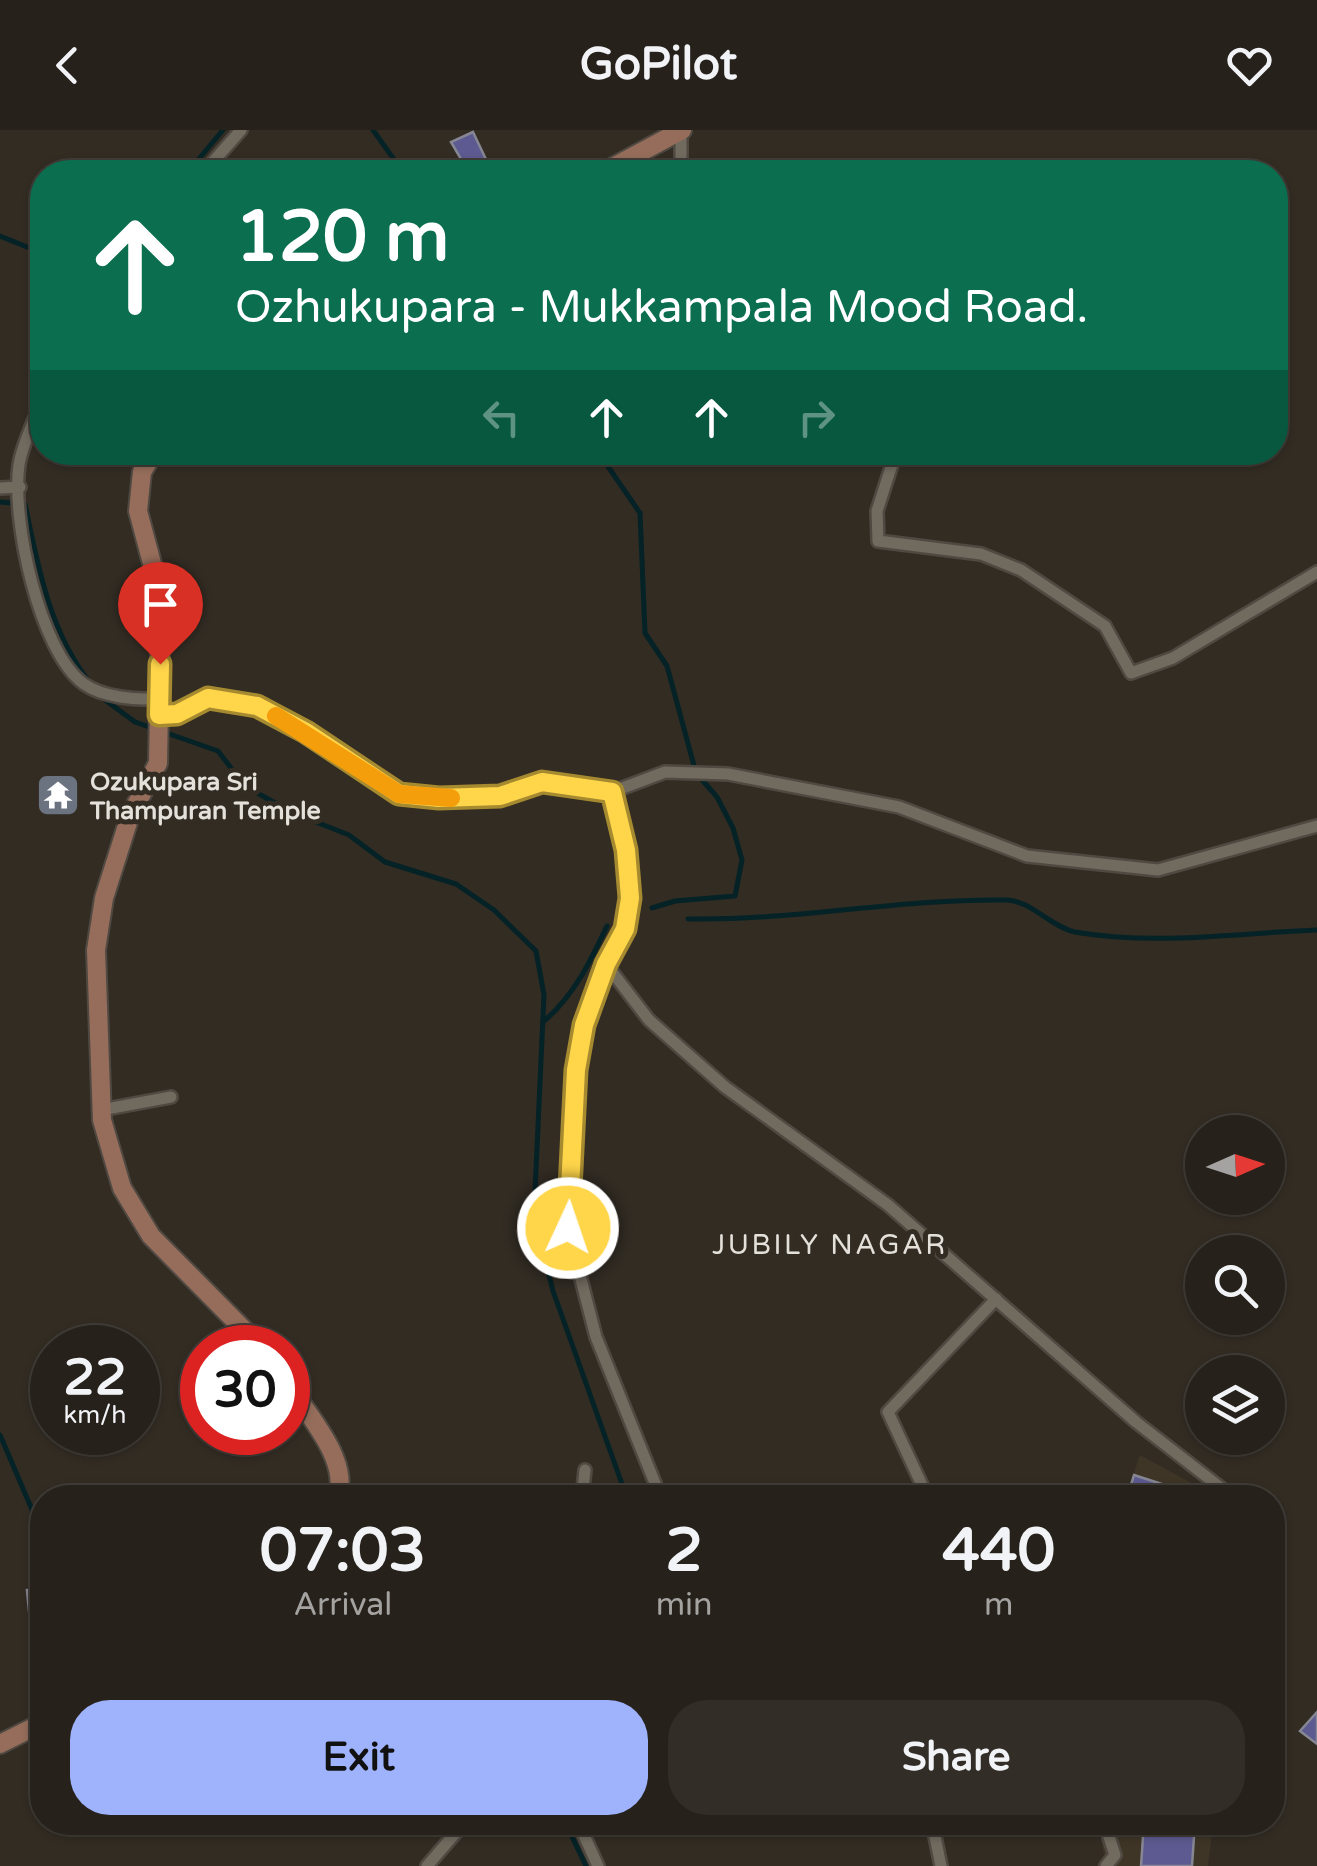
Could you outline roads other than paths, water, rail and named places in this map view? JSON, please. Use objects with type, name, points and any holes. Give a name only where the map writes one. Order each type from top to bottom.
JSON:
[{"type":"main road","points":[[627,160],[682,131]]},
{"type":"main road","points":[[146,465],[138,511],[161,597],[158,763],[130,816],[104,898],[96,950],[101,1110],[122,1188],[151,1236],[239,1325]]},
{"type":"main road","points":[[310,1420],[338,1465],[342,1485]]},
{"type":"main road","points":[[0,1744],[30,1728]]},
{"type":"street","points":[[215,160],[241,130]]},
{"type":"street","points":[[682,131],[682,160]]},
{"type":"street","points":[[30,434],[19,466],[23,547],[62,658],[84,684],[138,700],[159,712],[177,714],[208,698],[257,706],[306,732],[399,794],[439,798],[500,796],[542,782],[612,792],[665,772],[728,774],[898,806],[1027,856],[1158,870],[1317,826]]},
{"type":"street","points":[[892,465],[877,511],[878,541],[981,554],[1021,570],[1105,626],[1132,673],[1173,658],[1317,572]]},
{"type":"street","points":[[0,488],[20,487]]},
{"type":"street","points":[[612,792],[626,850],[630,898],[625,929],[606,964],[584,1025],[576,1070],[568,1228],[597,1340],[656,1485]]},
{"type":"street","points":[[606,964],[649,1020],[725,1087],[888,1205],[1136,1422],[1217,1485]]},
{"type":"street","points":[[101,1110],[171,1097]]},
{"type":"street","points":[[922,1485],[888,1412],[996,1298]]},
{"type":"street","points":[[584,1485],[586,1470]]},
{"type":"street","points":[[426,1866],[453,1835]]},
{"type":"street","points":[[584,1835],[598,1866]]},
{"type":"street","points":[[935,1835],[941,1866]]},
{"type":"street","points":[[1106,1866],[1114,1855],[1108,1835]]},
{"type":"waterway","points":[[198,160],[223,130]]},
{"type":"waterway","points":[[373,130],[394,160]]},
{"type":"waterway","points":[[0,236],[30,248]]},
{"type":"waterway","points":[[607,465],[640,513],[645,633],[667,666],[696,773],[717,797],[733,828],[742,860],[735,896],[675,901],[652,908]]},
{"type":"waterway","points":[[0,502],[25,504],[56,621],[91,684]]},
{"type":"waterway","points":[[101,697],[135,722],[218,751],[245,786],[293,813],[349,835],[385,862],[456,884],[494,910],[536,951],[544,995],[534,1214],[553,1291],[622,1485]]},
{"type":"waterway","points":[[688,919],[1007,900],[1016,901],[1066,929],[1105,936],[1165,938],[1317,930]]},
{"type":"waterway","points":[[543,1022],[572,990],[607,926]]},
{"type":"waterway","points":[[0,1435],[30,1505]]},
{"type":"waterway","points":[[571,1835],[586,1866]]},
{"type":"place","name":"Ozukupara Sri Thampuran Temple","points":[[58,795]]},
{"type":"district","name":"JUBILY NAGAR","points":[[830,1244]]}]
